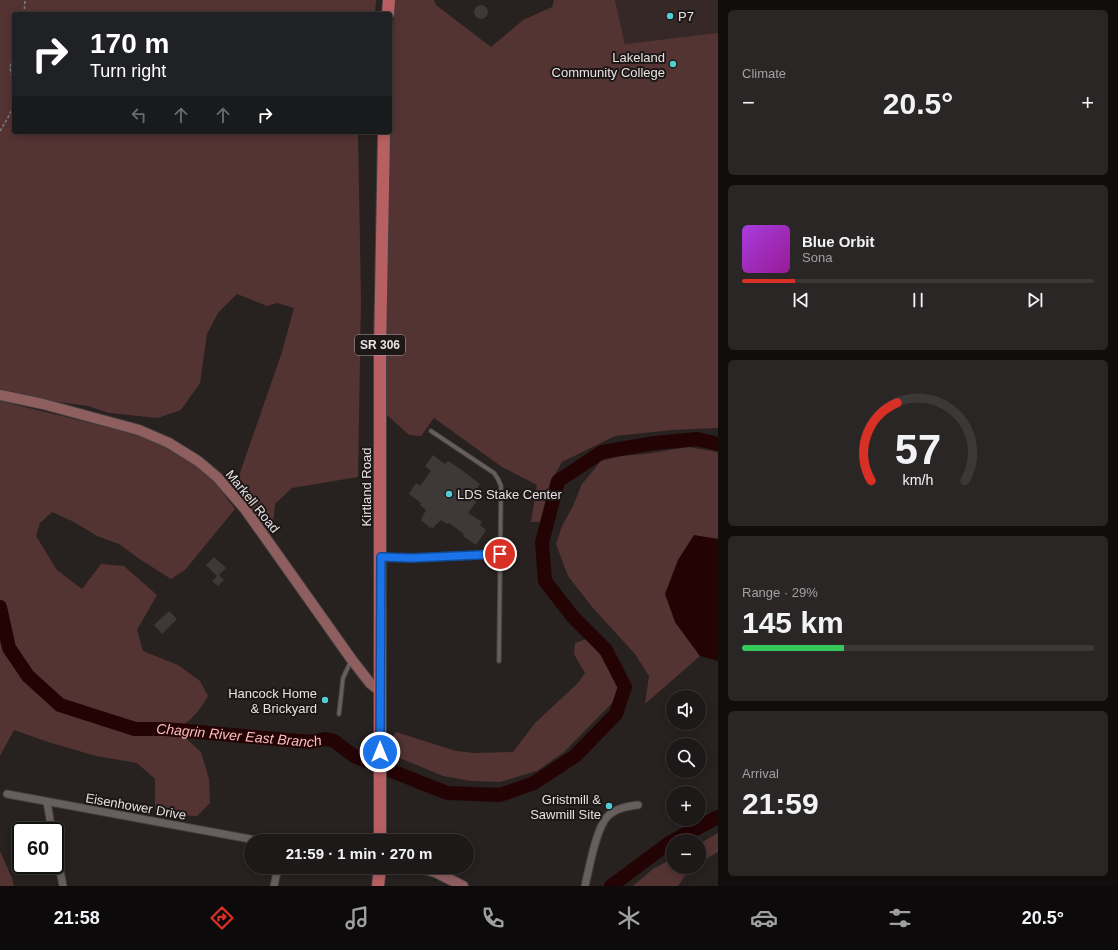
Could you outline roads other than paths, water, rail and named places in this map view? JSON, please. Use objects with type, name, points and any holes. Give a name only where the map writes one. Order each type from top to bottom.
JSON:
[{"type":"main road","points":[[388,12],[389,0]]},
{"type":"main road","name":"Kirtland Road","points":[[380,834],[380,349],[384,134]]},
{"type":"main road","points":[[378,886],[379,874]]},
{"type":"street","name":"Markell Road","points":[[0,395],[43,404],[139,430],[169,443],[198,461],[217,477],[245,509],[352,660],[370,682],[380,691]]},
{"type":"street","name":"Eisenhower Drive","points":[[6,794],[244,838]]},
{"type":"street","points":[[47,802],[50,822]]},
{"type":"street","points":[[585,886],[600,828],[607,817],[622,808],[638,805]]},
{"type":"street","points":[[61,874],[63,886]]},
{"type":"street","points":[[274,886],[277,874]]},
{"type":"street","points":[[439,874],[463,886]]},
{"type":"lane","points":[[432,431],[494,473],[498,479],[500,486],[498,661]]},
{"type":"lane","points":[[381,557],[412,558],[500,554]]},
{"type":"lane","points":[[339,714],[343,678],[346,668],[352,660]]},
{"type":"waterway","name":"Chagrin River East Branch","points":[[0,607],[9,648],[28,676],[60,705],[135,729],[165,729],[311,742],[325,739],[334,741],[354,756],[447,793],[500,795],[534,783],[575,756],[616,714],[625,687],[606,650],[573,617],[545,581],[542,543],[558,481],[602,452],[655,443],[697,439],[718,444]]},
{"type":"waterway","name":"Chagrin River East Branch","points":[[611,886],[669,843],[718,817]]},
{"type":"place","name":"P7","points":[[670,16]]},
{"type":"place","name":"Lakeland Community College","points":[[673,64]]},
{"type":"place","name":"LDS Stake Center","points":[[449,494]]},
{"type":"place","name":"Hancock Home & Brickyard","points":[[325,700]]},
{"type":"place","name":"Gristmill & Sawmill Site","points":[[609,806]]}]
